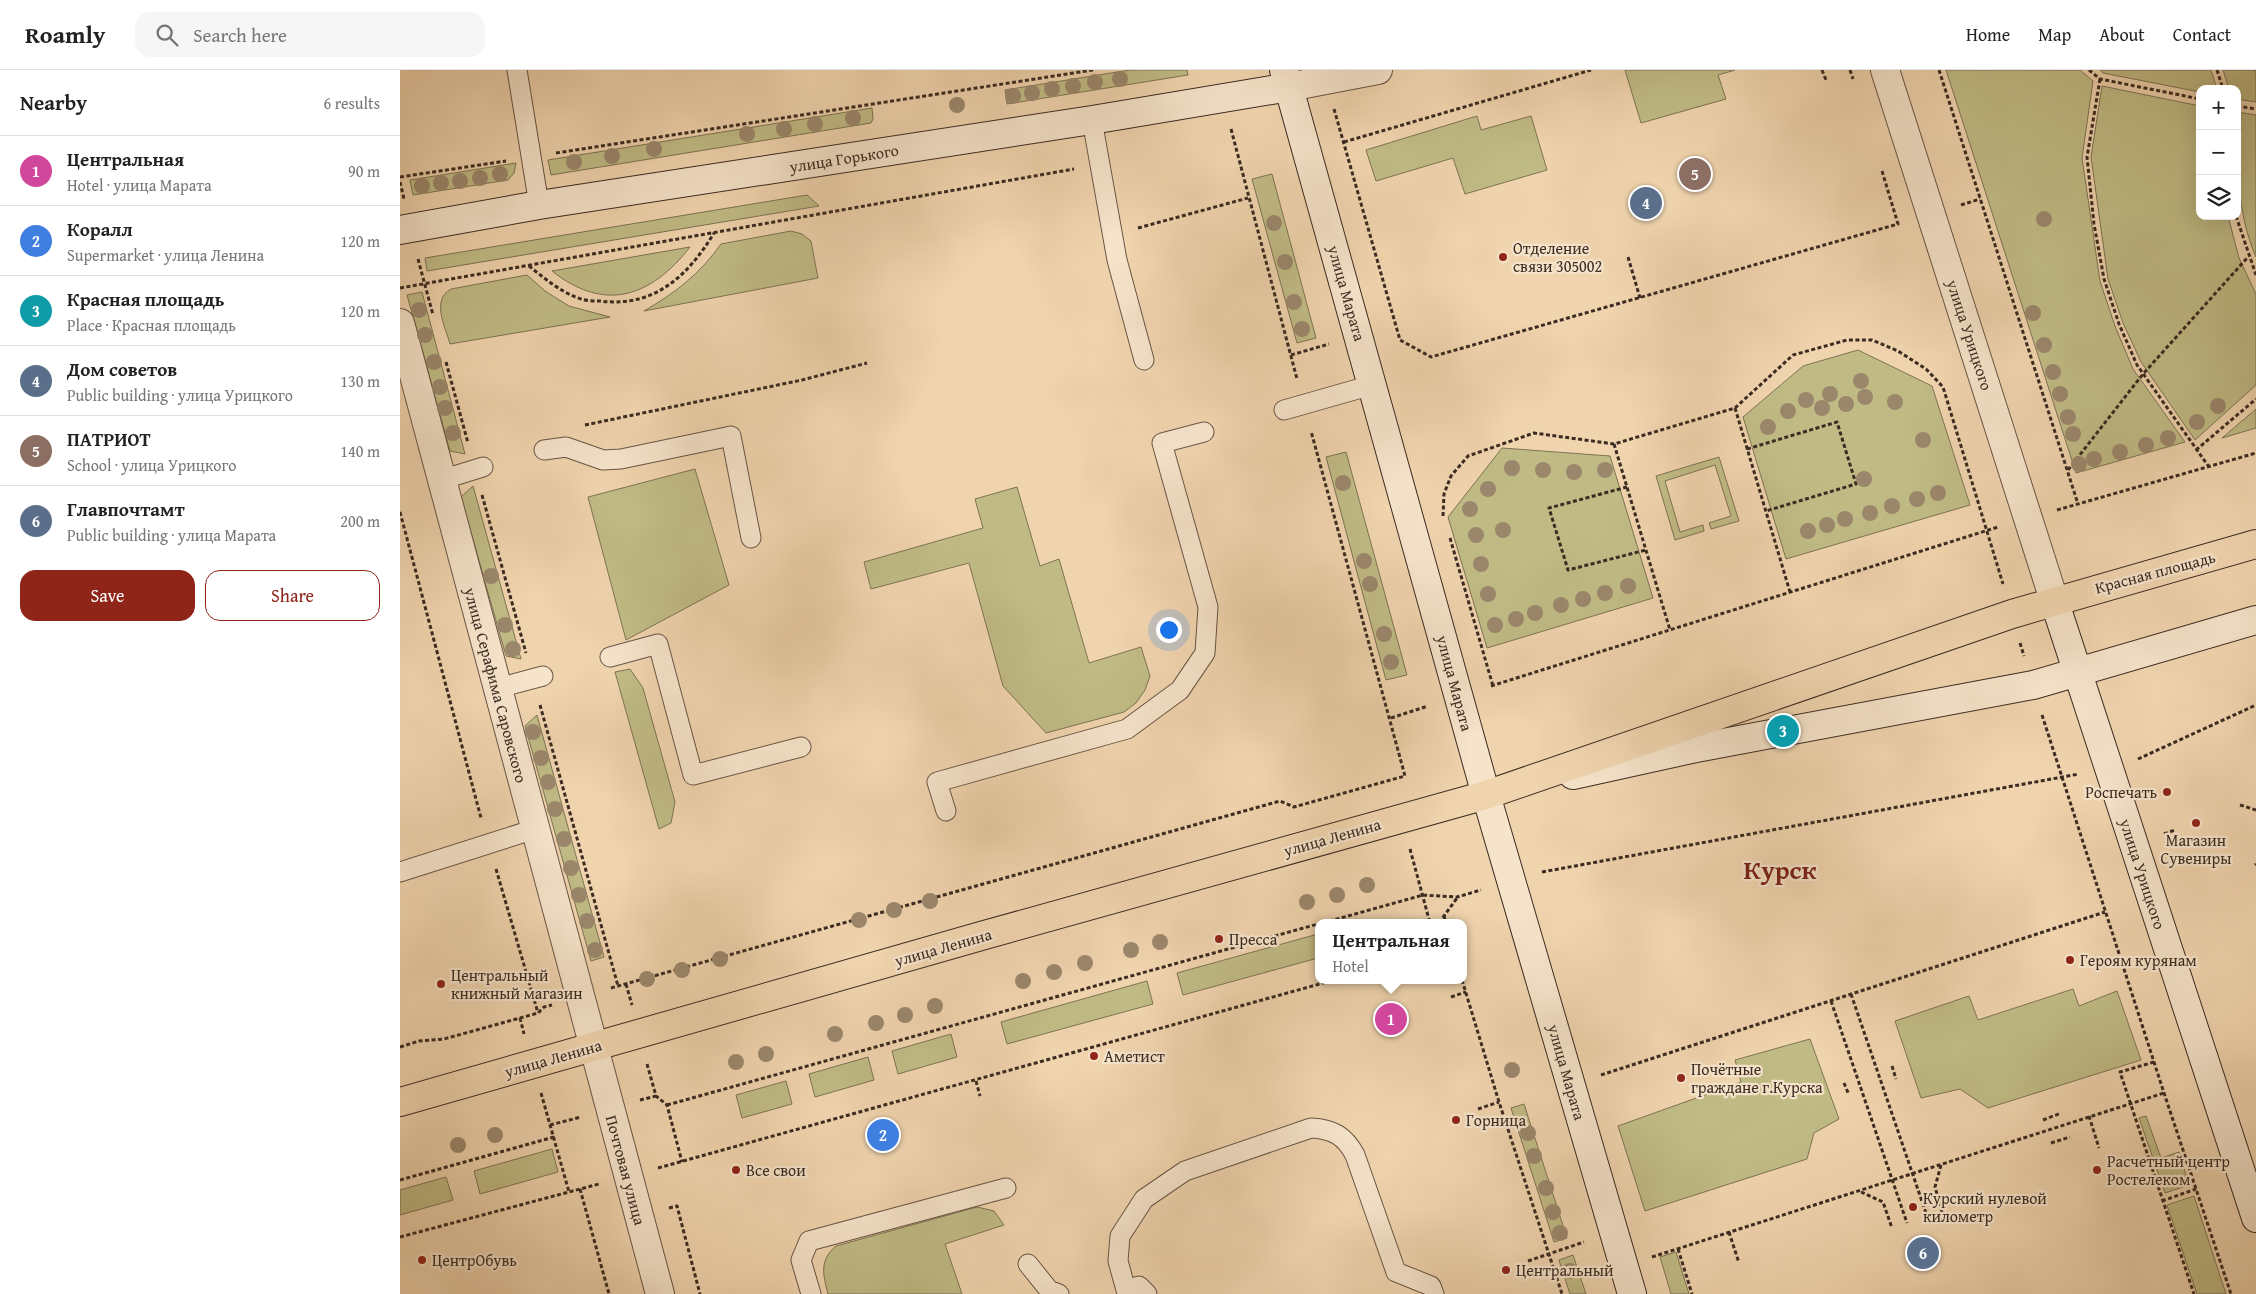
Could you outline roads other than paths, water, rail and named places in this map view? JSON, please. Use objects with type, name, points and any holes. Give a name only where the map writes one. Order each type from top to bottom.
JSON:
[{"type":"main road","name":"Красная площадь","points":[[1486,795],[2054,600],[2256,544]]},
{"type":"main road","name":"улица Ленина","points":[[400,1102],[1486,795]]},
{"type":"street","name":"улица Горького","points":[[400,230],[539,205],[1223,98],[1287,79],[1326,81],[1378,70]]},
{"type":"street","name":"улица Урицкого","points":[[1886,70],[2077,672],[2256,1218]]},
{"type":"street","name":"улица Марата","points":[[1287,79],[1458,697],[1632,1294]]},
{"type":"street","name":"улица Серафима Саровского","points":[[400,324],[593,1046]]},
{"type":"street","points":[[1486,795],[1691,749],[2033,685],[2256,620]]},
{"type":"street","name":"Почтовая улица","points":[[593,1046],[660,1294]]},
{"type":"lane","points":[[517,70],[539,205]]},
{"type":"lane","points":[[1092,120],[1117,260],[1144,360]]},
{"type":"lane","points":[[1284,410],[1372,386]]},
{"type":"lane","points":[[946,811],[938,782],[1128,729],[1180,690],[1205,653],[1208,607],[1162,443],[1204,432]]},
{"type":"lane","points":[[544,450],[566,447],[598,458],[612,459],[731,436],[751,538]]},
{"type":"lane","points":[[441,480],[483,467]]},
{"type":"lane","points":[[610,657],[658,644],[693,775],[801,747]]},
{"type":"lane","points":[[498,688],[542,676]]},
{"type":"lane","points":[[400,872],[535,830]]},
{"type":"lane","points":[[1147,1294],[1139,1286],[1118,1292],[1120,1236],[1144,1199],[1185,1171],[1311,1128],[1325,1129],[1338,1134],[1349,1143],[1356,1155],[1396,1272],[1431,1286],[1434,1294]]},
{"type":"lane","points":[[810,1294],[801,1260],[809,1241],[1006,1188]]},
{"type":"lane","points":[[1028,1264],[1049,1290],[1059,1294]]},
{"type":"place","name":"ПАТРИОТ","points":[[1695,174]]},
{"type":"place","name":"Дом советов","points":[[1646,203]]},
{"type":"place","name":"Отделение связи 305002","points":[[1503,257]]},
{"type":"place","name":"Красная площадь","points":[[1783,731]]},
{"type":"place","name":"Роспечать","points":[[2167,792]]},
{"type":"place","name":"Магазин Сувениры","points":[[2196,823]]},
{"type":"place","name":"Пресса","points":[[1219,939]]},
{"type":"place","name":"Героям курянам","points":[[2070,960]]},
{"type":"place","name":"Центральный книжный магазин","points":[[441,984]]},
{"type":"place","name":"Центральная","points":[[1391,1019]]},
{"type":"place","name":"Аметист","points":[[1094,1056]]},
{"type":"place","name":"Почётные граждане г.Курска","points":[[1681,1078]]},
{"type":"place","name":"Горница","points":[[1456,1120]]},
{"type":"place","name":"Коралл","points":[[883,1135]]},
{"type":"place","name":"Все свои","points":[[736,1170]]},
{"type":"place","name":"Расчетный центр Ростелеком","points":[[2097,1170]]},
{"type":"place","name":"Курский нулевой километр","points":[[1913,1207]]},
{"type":"place","name":"Главпочтамт","points":[[1923,1253]]},
{"type":"place","name":"ЦентрОбувь","points":[[422,1260]]},
{"type":"place","name":"Центральный","points":[[1506,1270]]},
{"type":"district","name":"Курск","points":[[1780,869]]}]
